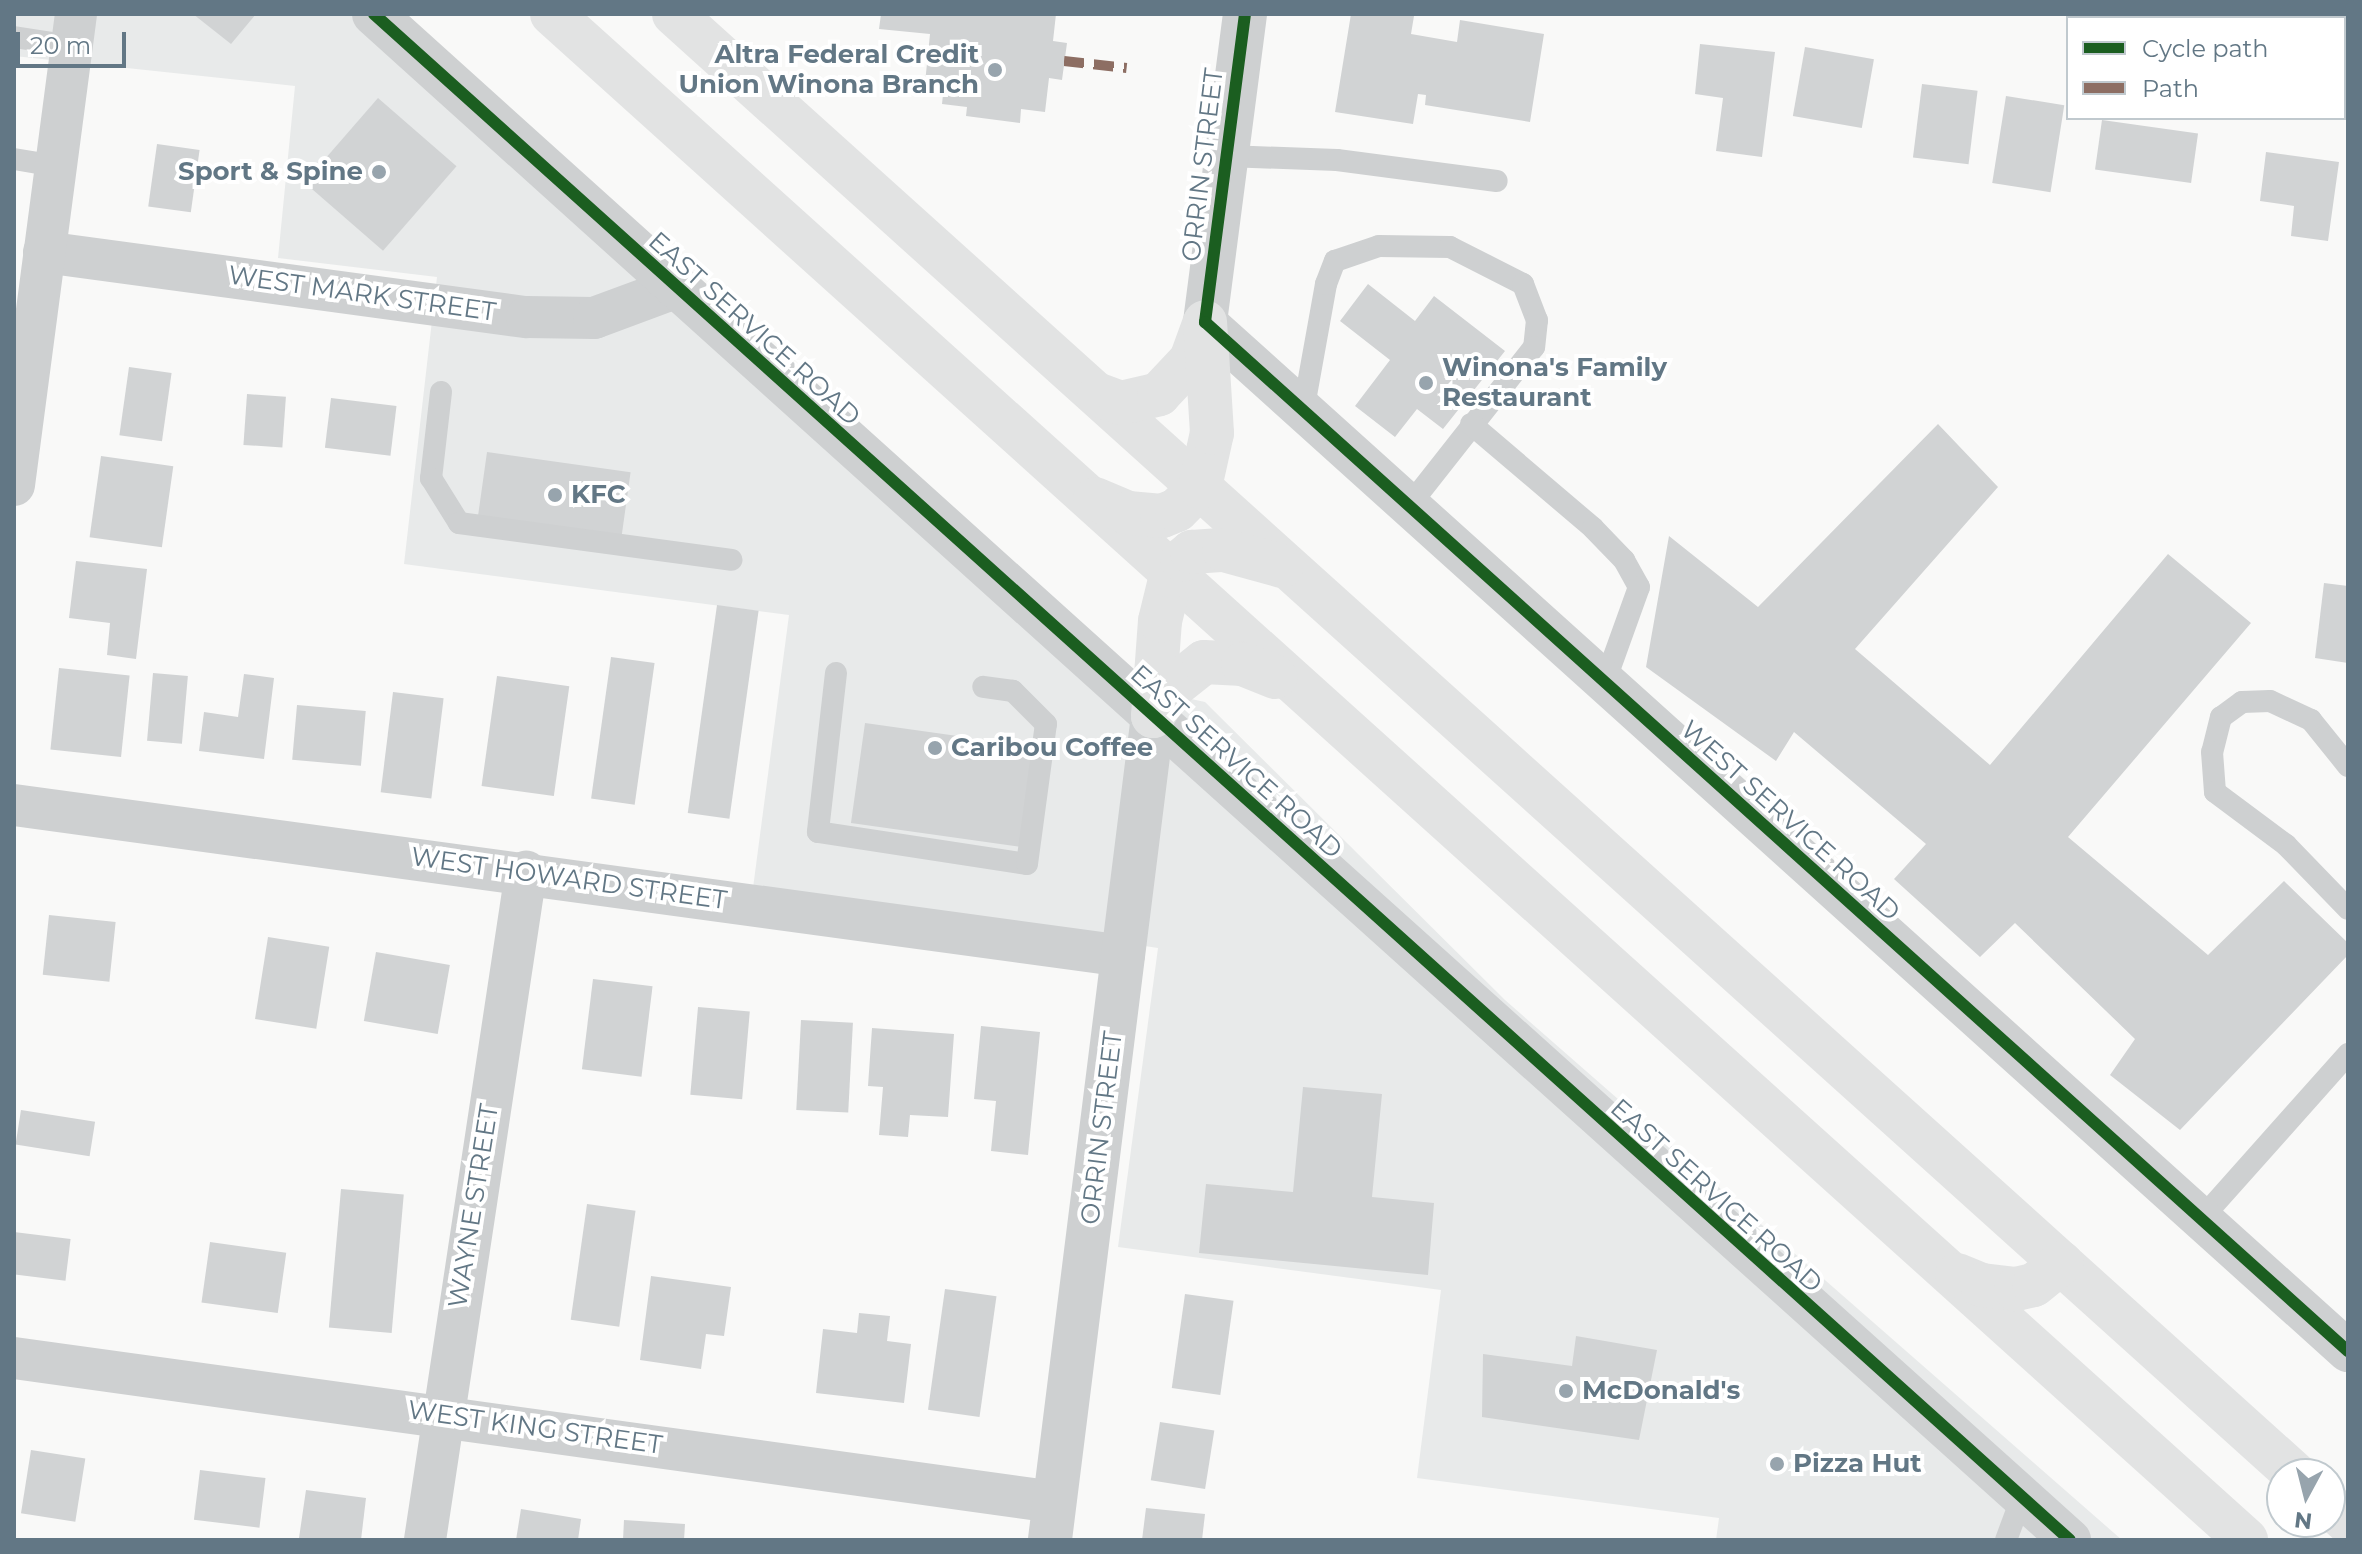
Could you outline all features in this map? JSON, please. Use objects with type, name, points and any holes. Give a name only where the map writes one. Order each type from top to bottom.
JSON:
[{"type":"highway","points":[[552,14],[1171,576],[2246,1540]]},
{"type":"highway","points":[[674,14],[2277,1458]]},
{"type":"highway","points":[[1078,491],[1128,513],[1162,516],[1177,510],[1200,487],[1212,433],[1205,322]]},
{"type":"highway","points":[[1099,395],[1121,403],[1159,394],[1191,360],[1205,322]]},
{"type":"highway","points":[[1153,716],[1156,650],[1171,576],[1192,552],[1208,549],[1292,569]]},
{"type":"highway","points":[[1153,716],[1170,689],[1204,662],[1243,664],[1294,686]]},
{"type":"highway","points":[[1937,1263],[1963,1279],[1999,1289],[2034,1285],[2061,1263]]},
{"type":"street","name":"EAST SERVICE ROAD","points":[[374,14],[2070,1540]]},
{"type":"street","name":"ORRIN STREET","points":[[1205,322],[1245,14]]},
{"type":"street","points":[[14,485],[74,30]]},
{"type":"street","name":"WEST MARK STREET","points":[[44,252],[527,317],[594,318],[675,288]]},
{"type":"street","name":"WEST SERVICE ROAD","points":[[1205,322],[2348,1351]]},
{"type":"street","name":"ORRIN STREET","points":[[1053,1521],[1153,716]]},
{"type":"street","name":"WEST HOWARD STREET","points":[[14,805],[526,872],[1124,956]]},
{"type":"street","name":"WAYNE STREET","points":[[425,1540],[441,1415],[526,872]]},
{"type":"street","name":"WEST KING STREET","points":[[14,1358],[441,1415],[1053,1521]]},
{"type":"lane","points":[[14,37],[74,30]]},
{"type":"lane","points":[[1227,156],[1337,160],[1497,181]]},
{"type":"lane","points":[[14,159],[56,166]]},
{"type":"lane","points":[[1303,412],[1326,284],[1335,261],[1379,246],[1450,247],[1523,284],[1537,320],[1534,347],[1408,507]]},
{"type":"lane","points":[[441,392],[431,478],[459,523],[732,560]]},
{"type":"lane","points":[[1471,424],[1593,528],[1624,560],[1639,587],[1604,684]]},
{"type":"lane","points":[[836,673],[818,832],[1027,864],[1046,724],[1013,691],[983,687]]},
{"type":"lane","points":[[2348,766],[2311,720],[2270,701],[2242,702],[2221,717],[2212,752],[2215,792],[2286,845],[2348,909]]},
{"type":"lane","points":[[2201,1219],[2348,1054]]},
{"type":"lane","points":[[2006,1540],[2022,1497]]},
{"type":"shaded area","points":[[14,14],[395,14],[1136,687],[1205,702],[1505,1000],[2122,1540],[1716,1540],[1719,1518],[1417,1478],[1441,1290],[1118,1247],[1158,948],[753,888],[789,615],[404,564],[437,277],[278,258],[295,86],[14,56]]},
{"type":"building","points":[[193,14],[256,14],[231,44]]},
{"type":"building","name":"Altra Federal Credit Union Winona Branch","points":[[881,14],[1056,14],[1053,41],[1067,43],[1062,80],[1049,78],[1045,112],[1021,109],[1020,123],[966,116],[967,107],[942,104],[944,85],[925,83],[930,34],[879,29]]},
{"type":"building","points":[[1351,14],[1414,16],[1411,34],[1457,42],[1460,20],[1544,34],[1530,122],[1425,105],[1426,95],[1418,94],[1413,124],[1335,112]]},
{"type":"building","points":[[1700,44],[1775,52],[1762,157],[1716,151],[1723,98],[1695,94]]},
{"type":"building","points":[[1805,47],[1874,59],[1862,128],[1793,116]]},
{"type":"building","points":[[1922,84],[1978,91],[1969,164],[1913,157]]},
{"type":"building","points":[[2006,96],[2064,105],[2051,192],[1992,183]]},
{"type":"building","name":"Sport & Spine","points":[[378,98],[456,166],[383,251],[305,183]]},
{"type":"building","points":[[2102,120],[2198,133],[2191,183],[2095,170]]},
{"type":"building","points":[[157,144],[200,150],[191,212],[148,206]]},
{"type":"building","points":[[2266,152],[2339,162],[2328,241],[2291,236],[2294,206],[2260,201]]},
{"type":"building","name":"Winona's Family Restaurant","points":[[1368,284],[1415,321],[1434,296],[1505,351],[1443,429],[1417,409],[1395,437],[1355,406],[1390,360],[1340,321]]},
{"type":"building","points":[[129,367],[172,373],[162,441],[119,435]]},
{"type":"building","points":[[247,394],[286,397],[282,448],[243,445]]},
{"type":"building","points":[[331,398],[397,406],[390,456],[325,448]]},
{"type":"building","points":[[1938,424],[1998,487],[1855,649],[1990,765],[2168,554],[2251,623],[2068,837],[2208,955],[2284,881],[2348,943],[2348,955],[2180,1130],[2110,1075],[2135,1039],[2015,923],[1980,957],[1894,879],[1926,844],[1794,732],[1776,761],[1646,667],[1669,536],[1758,607]]},
{"type":"building","name":"KFC","points":[[487,452],[631,472],[621,539],[478,518]]},
{"type":"building","points":[[101,456],[173,466],[162,547],[90,537]]},
{"type":"building","points":[[76,561],[147,569],[136,659],[107,655],[110,623],[69,618]]},
{"type":"building","points":[[2324,583],[2348,586],[2348,663],[2315,658]]},
{"type":"building","points":[[717,605],[759,611],[729,819],[688,813]]},
{"type":"building","points":[[611,657],[655,663],[635,805],[591,799]]},
{"type":"building","points":[[59,668],[130,675],[121,757],[50,750]]},
{"type":"building","points":[[153,673],[188,676],[182,744],[147,741]]},
{"type":"building","points":[[244,674],[274,678],[264,759],[199,751],[204,712],[238,717]]},
{"type":"building","points":[[497,676],[569,686],[554,796],[482,786]]},
{"type":"building","points":[[393,692],[444,698],[431,798],[381,792]]},
{"type":"building","points":[[297,705],[366,711],[361,766],[292,760]]},
{"type":"building","points":[[865,723],[1034,747],[1020,847],[851,823]]},
{"type":"building","points":[[49,915],[116,922],[109,982],[43,975]]},
{"type":"building","points":[[268,937],[329,947],[316,1029],[255,1019]]},
{"type":"building","points":[[376,952],[450,965],[438,1034],[364,1021]]},
{"type":"building","points":[[593,979],[653,986],[641,1077],[582,1069]]},
{"type":"building","points":[[698,1007],[750,1012],[742,1099],[690,1095]]},
{"type":"building","points":[[801,1020],[853,1023],[848,1113],[796,1110]]},
{"type":"building","points":[[981,1026],[1040,1032],[1028,1155],[991,1151],[996,1101],[974,1099]]},
{"type":"building","points":[[872,1028],[954,1034],[948,1117],[910,1115],[908,1137],[879,1135],[883,1087],[868,1086]]},
{"type":"building","points":[[1303,1087],[1382,1094],[1372,1197],[1434,1203],[1428,1275],[1199,1253],[1206,1184],[1293,1192]]},
{"type":"building","points":[[21,1110],[95,1122],[90,1156],[16,1145]]},
{"type":"building","points":[[341,1189],[404,1194],[392,1333],[329,1327]]},
{"type":"building","points":[[587,1204],[636,1211],[619,1327],[571,1320]]},
{"type":"building","points":[[14,1232],[71,1239],[65,1281],[14,1274]]},
{"type":"building","points":[[210,1242],[286,1253],[278,1313],[202,1302]]},
{"type":"building","points":[[651,1276],[731,1287],[724,1336],[706,1334],[701,1369],[640,1360]]},
{"type":"building","points":[[945,1289],[996,1296],[980,1417],[928,1410]]},
{"type":"building","points":[[1185,1294],[1234,1301],[1220,1395],[1172,1388]]},
{"type":"building","points":[[859,1313],[890,1316],[887,1341],[911,1344],[904,1403],[816,1393],[823,1329],[857,1333]]},
{"type":"building","name":"McDonald's","points":[[1576,1336],[1657,1350],[1639,1440],[1482,1417],[1483,1354],[1572,1366]]},
{"type":"building","points":[[1160,1422],[1214,1431],[1205,1489],[1151,1480]]},
{"type":"building","points":[[31,1450],[85,1459],[75,1522],[21,1513]]},
{"type":"building","points":[[200,1470],[266,1478],[259,1528],[194,1520]]},
{"type":"building","points":[[306,1490],[366,1498],[361,1540],[299,1538]]},
{"type":"building","points":[[1146,1508],[1205,1514],[1202,1540],[1142,1540]]},
{"type":"building","points":[[521,1509],[581,1519],[578,1540],[516,1540]]},
{"type":"building","points":[[624,1520],[685,1524],[684,1540],[623,1540]]},
{"type":"marked path","points":[[1064,61],[1127,68]]},
{"type":"cycle path","points":[[374,14],[2070,1540]]},
{"type":"cycle path","points":[[1245,14],[1205,322],[2348,1351]]},
{"type":"place","name":"Altra Federal Credit Union Winona Branch","points":[[995,70]]},
{"type":"place","name":"Sport & Spine","points":[[379,172]]},
{"type":"place","name":"Winona's Family Restaurant","points":[[1426,383]]},
{"type":"place","name":"KFC","points":[[555,495]]},
{"type":"place","name":"Caribou Coffee","points":[[935,748]]},
{"type":"place","name":"McDonald's","points":[[1566,1391]]},
{"type":"place","name":"Pizza Hut","points":[[1777,1464]]}]
